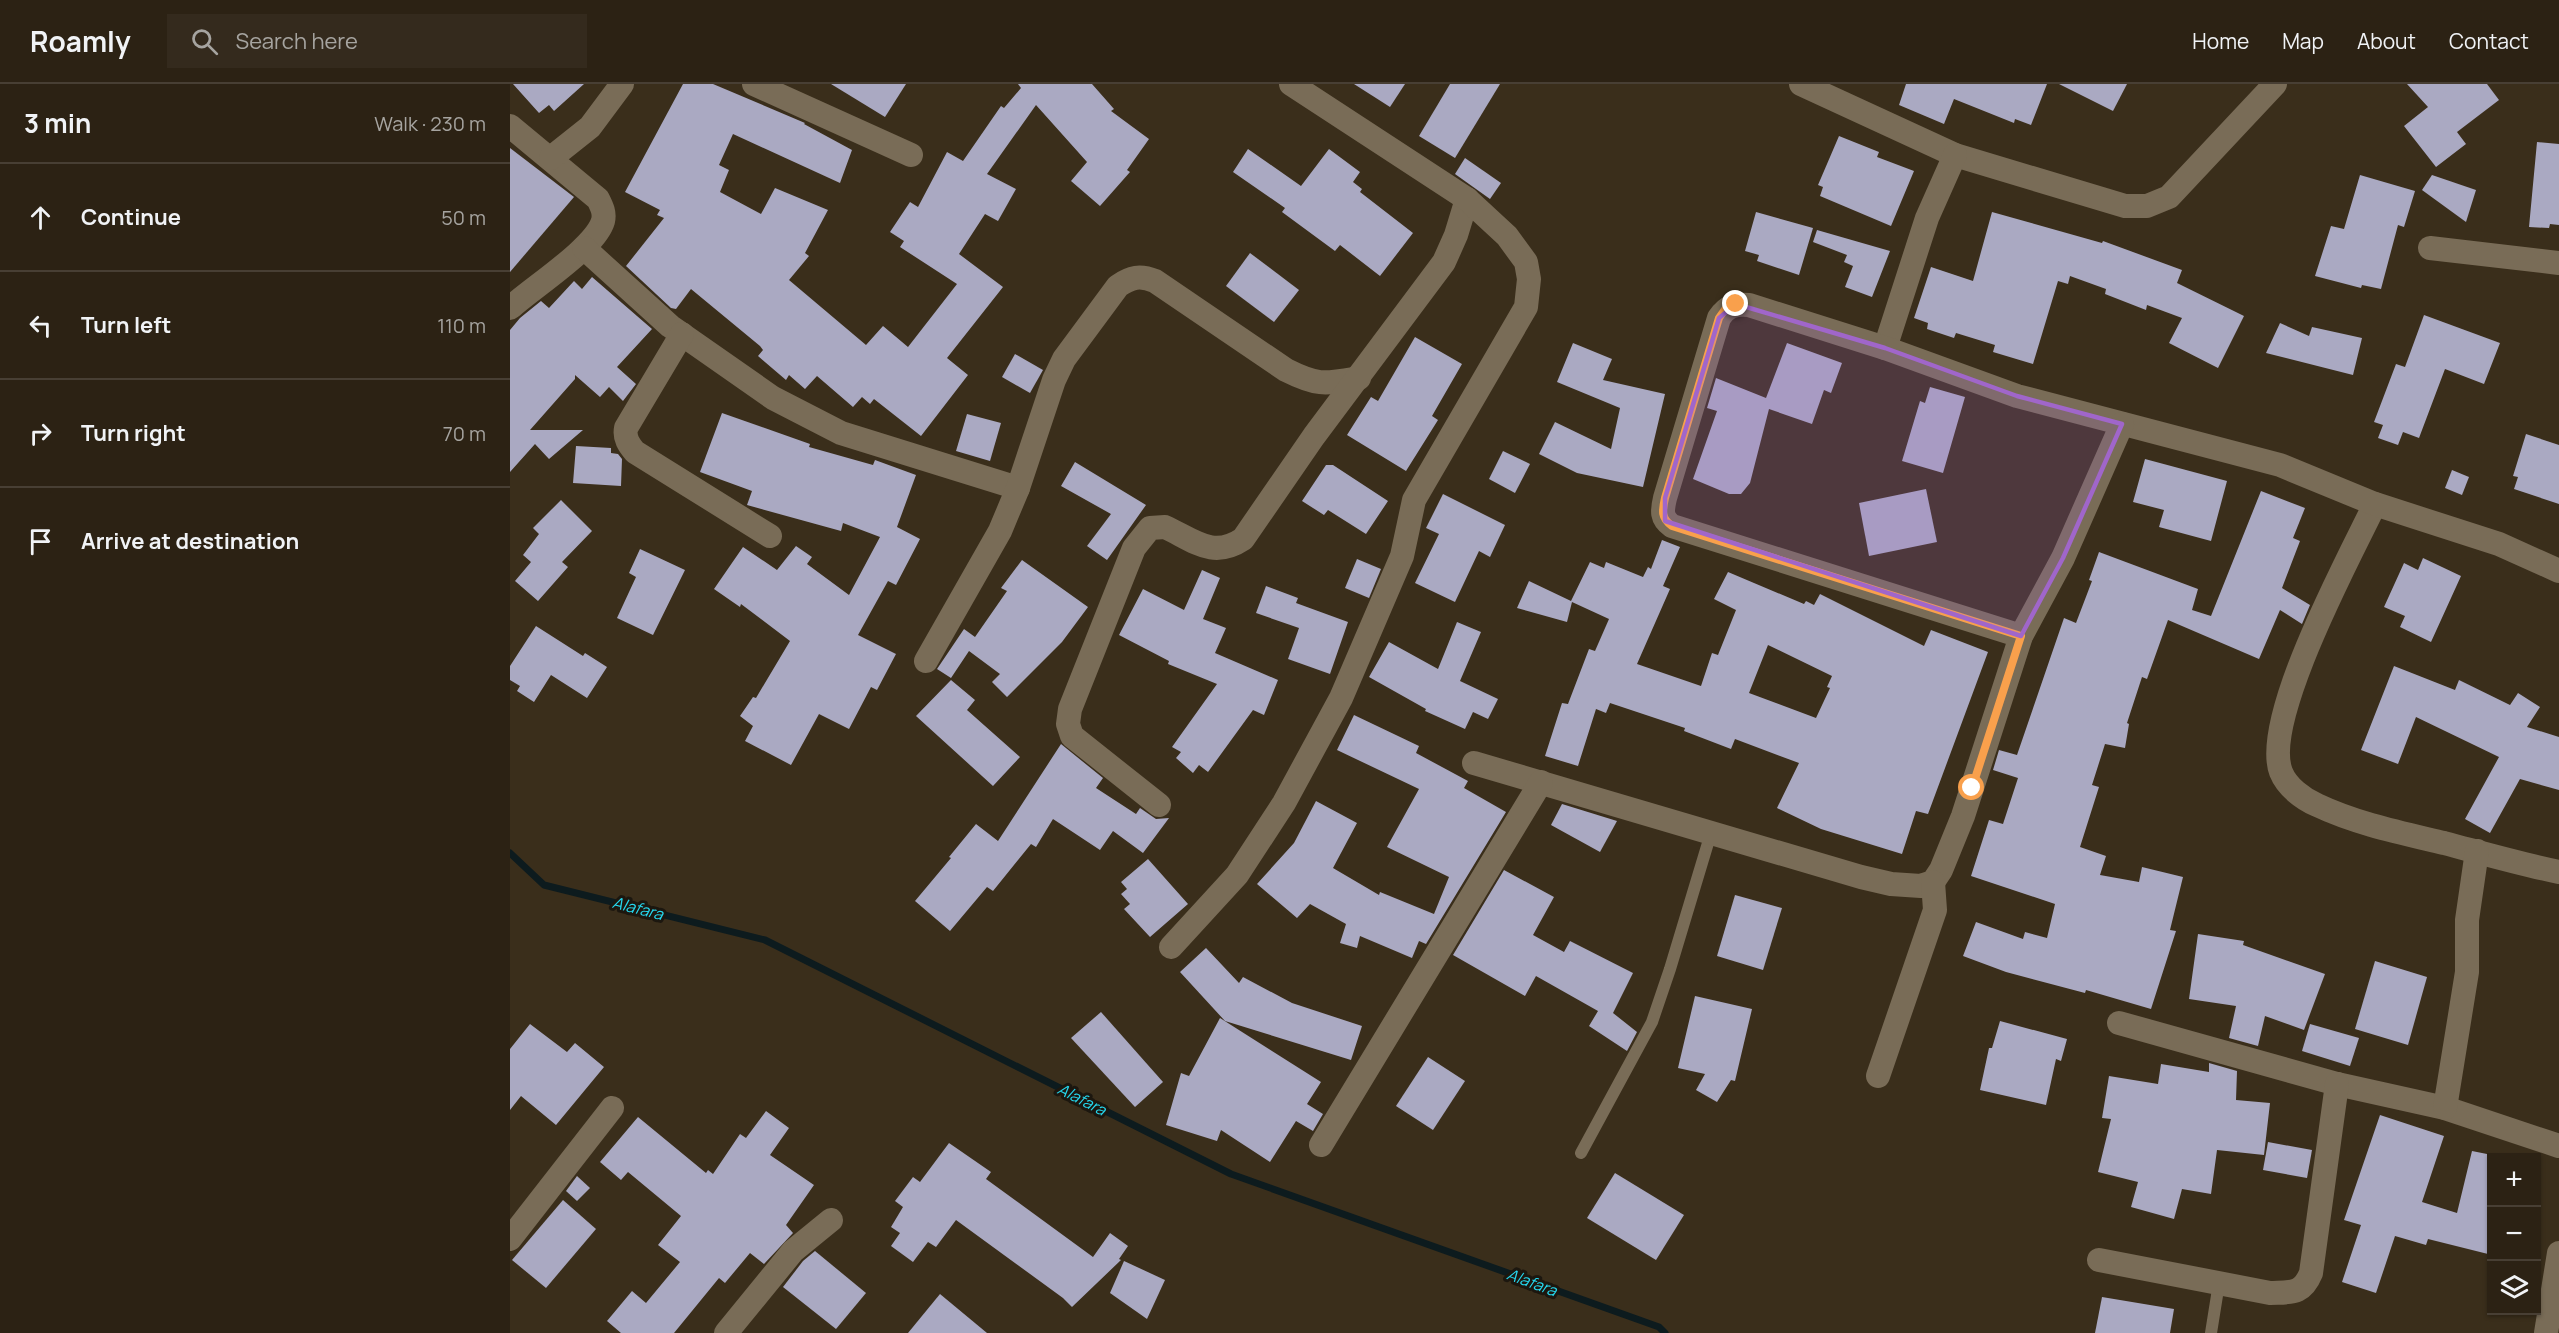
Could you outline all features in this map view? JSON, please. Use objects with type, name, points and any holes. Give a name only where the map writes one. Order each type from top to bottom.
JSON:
[{"type":"street","points":[[552,158],[590,127],[622,84]]},
{"type":"street","points":[[754,84],[911,155]]},
{"type":"street","points":[[1171,947],[1237,875],[1284,803],[1341,698],[1402,556],[1414,501],[1526,307],[1529,279],[1526,261],[1507,236],[1467,199],[1291,84]]},
{"type":"street","points":[[1801,84],[1955,155],[2125,206],[2147,206],[2169,197],[2275,84]]},
{"type":"street","points":[[510,126],[552,158],[598,199],[604,212],[602,223],[584,249],[510,308]]},
{"type":"street","points":[[1885,348],[1927,218],[1955,155]]},
{"type":"street","points":[[1159,805],[1072,736],[1068,724],[1074,699],[1134,548],[1150,528],[1157,527],[1165,527],[1214,549],[1229,548],[1243,539],[1314,436],[1444,261],[1456,235],[1467,199]]},
{"type":"street","points":[[2430,248],[2559,262]]},
{"type":"street","points":[[584,249],[682,334],[773,398],[841,433],[1018,488]]},
{"type":"street","points":[[926,661],[1000,531],[1018,488],[1054,380],[1064,359],[1118,286],[1130,278],[1143,276],[1155,281],[1286,370],[1308,381],[1325,384],[1359,378]]},
{"type":"street","points":[[2021,636],[1672,526],[1664,517],[1662,510],[1719,318],[1726,308],[1736,304],[1749,305],[1885,348],[2017,396],[2280,465],[2375,504],[2499,544],[2559,571]]},
{"type":"street","points":[[682,334],[626,428],[625,434],[629,445],[635,452],[770,536]]},
{"type":"street","points":[[1878,1076],[1935,910],[1933,882],[1941,870],[1963,816],[2021,636],[2063,558],[2122,424]]},
{"type":"street","points":[[2375,504],[2296,675],[2283,715],[2278,751],[2281,771],[2293,789],[2316,805],[2380,827],[2559,872]]},
{"type":"street","points":[[1474,762],[1891,884],[1921,886],[1933,882]]},
{"type":"street","points":[[1321,1145],[1540,782]]},
{"type":"street","points":[[2445,1108],[2467,972],[2467,920],[2477,852]]},
{"type":"street","points":[[2119,1023],[2337,1084],[2445,1108],[2559,1146]]},
{"type":"street","points":[[2099,1260],[2270,1293],[2297,1292],[2306,1286],[2311,1273],[2337,1084]]},
{"type":"street","points":[[510,1239],[612,1108]]},
{"type":"street","points":[[726,1333],[793,1251],[831,1220]]},
{"type":"street","points":[[2546,1333],[2559,1253]]},
{"type":"lane","points":[[1581,1153],[1652,1022],[1711,833]]},
{"type":"lane","points":[[2211,1333],[2219,1283]]},
{"type":"highlighted area","points":[[1736,304],[1885,348],[2017,396],[2122,424],[2063,558],[2021,636],[1665,521],[1665,498],[1719,318]]},
{"type":"building","points":[[513,84],[584,84],[554,111],[549,105],[539,113]]},
{"type":"building","points":[[683,84],[713,84],[805,123],[852,150],[840,183],[733,134],[719,165],[729,170],[720,192],[761,214],[775,188],[828,210],[805,253],[809,256],[789,280],[866,345],[883,326],[908,347],[957,284],[900,247],[904,241],[890,232],[910,202],[918,207],[947,152],[963,161],[1001,106],[1004,108],[1021,88],[1018,84],[1092,84],[1114,109],[1111,111],[1149,139],[1127,170],[1130,172],[1100,206],[1071,181],[1087,162],[1036,105],[987,174],[1016,189],[998,221],[985,214],[959,254],[1003,287],[947,358],[968,375],[921,436],[874,399],[870,404],[862,397],[853,407],[817,376],[805,389],[789,375],[786,380],[758,356],[763,350],[760,346],[691,289],[676,309],[671,308],[626,266],[664,218],[657,215],[660,210],[625,192]]},
{"type":"building","points":[[831,84],[906,84],[885,117]]},
{"type":"building","points":[[1354,84],[1405,84],[1390,107]]},
{"type":"building","points":[[1450,84],[1500,84],[1455,158],[1419,136]]},
{"type":"building","points":[[1906,84],[2047,84],[2031,125],[2015,119],[2014,123],[1954,99],[1944,124],[1899,105]]},
{"type":"building","points":[[2059,84],[2127,84],[2113,111]]},
{"type":"building","points":[[2407,84],[2487,84],[2499,100],[2457,132],[2466,144],[2436,167],[2404,126],[2428,107]]},
{"type":"building","points":[[1839,136],[1879,152],[1877,157],[1914,171],[1891,226],[1820,196],[1823,187],[1818,185]]},
{"type":"building","points":[[2537,142],[2559,144],[2559,225],[2550,224],[2549,228],[2529,227]]},
{"type":"building","points":[[510,148],[574,197],[510,272]]},
{"type":"building","points":[[1248,149],[1301,186],[1329,149],[1360,172],[1353,182],[1362,189],[1360,192],[1413,233],[1380,276],[1340,245],[1335,251],[1282,212],[1285,208],[1233,172]]},
{"type":"building","points":[[1465,158],[1501,183],[1490,199],[1455,174]]},
{"type":"building","points":[[2360,175],[2415,191],[2404,227],[2398,225],[2381,289],[2362,285],[2361,288],[2315,276],[2331,226],[2344,229]]},
{"type":"building","points":[[2432,175],[2476,190],[2466,222],[2422,190]]},
{"type":"building","points":[[1756,212],[1813,228],[1799,275],[1757,261],[1759,255],[1745,251]]},
{"type":"building","points":[[1992,212],[2102,243],[2103,241],[2182,270],[2177,283],[2244,316],[2218,368],[2169,343],[2182,318],[2147,305],[2146,310],[2105,294],[2106,289],[2070,276],[2068,284],[2058,281],[2033,364],[1993,352],[1995,345],[1956,333],[1954,338],[1927,329],[1928,323],[1914,318],[1931,267],[1973,281]]},
{"type":"building","points":[[1817,230],[1890,251],[1872,297],[1845,287],[1853,266],[1844,262],[1847,255],[1813,242]]},
{"type":"building","points":[[1250,253],[1299,290],[1274,322],[1226,286]]},
{"type":"building","points":[[592,277],[652,329],[617,367],[636,384],[623,401],[609,387],[600,397],[575,375],[575,379],[530,430],[583,430],[549,459],[535,444],[510,472],[510,330],[520,318],[541,301],[549,308],[574,281],[582,289]]},
{"type":"building","points":[[2424,315],[2500,343],[2484,384],[2445,369],[2419,438],[2403,432],[2398,445],[2378,438],[2383,425],[2374,422],[2396,364],[2405,367]]},
{"type":"building","points":[[2280,323],[2309,336],[2312,327],[2362,338],[2353,375],[2266,353]]},
{"type":"building","points":[[1415,337],[1462,364],[1432,416],[1438,420],[1406,471],[1347,435],[1371,397],[1378,401]]},
{"type":"building","points":[[1573,343],[1612,359],[1603,380],[1665,394],[1643,487],[1577,473],[1539,454],[1555,422],[1611,449],[1620,408],[1557,382]]},
{"type":"building","points":[[1787,343],[1842,363],[1831,393],[1824,390],[1812,424],[1769,409],[1750,483],[1741,494],[1729,494],[1693,479],[1717,411],[1707,408],[1716,378],[1766,398]]},
{"type":"building","points":[[1015,354],[1043,370],[1030,393],[1002,377]]},
{"type":"building","points":[[1930,387],[1965,397],[1943,473],[1902,461],[1920,401],[1925,403]]},
{"type":"building","points":[[722,413],[810,444],[809,447],[873,465],[875,460],[916,475],[897,527],[920,539],[896,585],[888,581],[858,635],[896,654],[877,690],[871,687],[849,729],[819,714],[791,765],[745,741],[753,726],[740,716],[753,697],[756,698],[790,641],[741,604],[740,607],[714,589],[743,547],[777,570],[796,546],[812,557],[807,564],[849,595],[880,537],[843,523],[841,531],[747,505],[752,491],[700,472]]},
{"type":"building","points":[[967,414],[1001,423],[990,461],[956,451]]},
{"type":"building","points":[[2526,434],[2559,445],[2559,504],[2514,489],[2518,477],[2513,476]]},
{"type":"building","points":[[576,446],[611,448],[611,453],[618,454],[622,459],[621,486],[573,483]]},
{"type":"building","points":[[1503,451],[1530,464],[1515,493],[1489,479]]},
{"type":"building","points":[[2145,459],[2227,481],[2211,541],[2159,527],[2164,510],[2133,502]]},
{"type":"building","points":[[1075,462],[1146,505],[1107,560],[1087,546],[1111,514],[1061,486]]},
{"type":"building","points":[[1326,465],[1333,465],[1388,501],[1366,534],[1328,510],[1324,515],[1302,501]]},
{"type":"building","points":[[2452,470],[2469,477],[2462,495],[2445,488]]},
{"type":"building","points":[[1926,489],[1937,542],[1869,556],[1859,503]]},
{"type":"building","points":[[2261,491],[2305,508],[2293,538],[2300,541],[2282,588],[2310,605],[2302,624],[2280,610],[2259,659],[2168,620],[2147,679],[2142,677],[2127,723],[2129,724],[2125,748],[2105,744],[2092,785],[2099,787],[2080,847],[2106,856],[2100,875],[2139,882],[2142,867],[2183,877],[2170,930],[2176,931],[2151,1009],[2086,990],[2085,993],[2006,972],[1963,956],[1976,922],[2023,939],[2025,932],[2047,938],[2055,904],[1971,876],[1989,820],[2003,824],[2018,778],[1993,770],[1999,750],[2017,755],[2064,618],[2076,623],[2092,581],[2089,580],[2099,552],[2198,589],[2192,610],[2211,616]]},
{"type":"building","points":[[1443,494],[1505,525],[1490,557],[1479,551],[1455,602],[1415,583],[1439,534],[1426,528]]},
{"type":"building","points":[[561,500],[592,531],[562,562],[568,567],[538,601],[515,581],[531,562],[523,555],[539,534],[533,528]]},
{"type":"building","points":[[1662,540],[1680,547],[1663,586],[1670,589],[1637,664],[1701,686],[1712,653],[1718,655],[1736,610],[1714,599],[1728,572],[1804,604],[1806,601],[1814,605],[1820,594],[1924,646],[1931,630],[1988,652],[1928,814],[1916,811],[1902,854],[1821,829],[1777,808],[1799,763],[1735,739],[1731,749],[1684,731],[1685,728],[1610,703],[1606,713],[1596,709],[1578,766],[1545,756],[1562,703],[1568,704],[1589,649],[1595,651],[1609,619],[1572,602],[1567,622],[1517,608],[1529,581],[1571,601],[1590,562],[1604,568],[1606,562],[1643,577],[1648,567],[1651,569]],"holes":[[[1768,645],[1832,676],[1827,687],[1830,688],[1816,718],[1749,693]]]},
{"type":"building","points":[[640,549],[685,570],[653,635],[617,618],[636,577],[629,573]]},
{"type":"building","points":[[2423,558],[2461,576],[2431,642],[2400,627],[2405,616],[2384,607],[2404,563],[2418,570]]},
{"type":"building","points":[[1357,559],[1381,569],[1369,598],[1345,588]]},
{"type":"building","points":[[1022,560],[1088,607],[1062,642],[1007,697],[992,682],[1000,674],[969,651],[951,678],[937,669],[964,629],[975,637],[1007,591],[1001,588]]},
{"type":"building","points":[[1202,570],[1220,578],[1203,619],[1226,628],[1215,653],[1278,680],[1264,715],[1253,710],[1208,772],[1199,765],[1193,773],[1176,758],[1181,752],[1172,747],[1217,684],[1168,664],[1169,661],[1119,635],[1143,589],[1184,610]]},
{"type":"building","points":[[1266,586],[1298,598],[1296,603],[1348,622],[1330,674],[1288,659],[1299,628],[1256,613]]},
{"type":"building","points":[[1457,622],[1481,632],[1460,681],[1498,699],[1488,719],[1473,712],[1465,729],[1425,711],[1426,709],[1369,677],[1389,642],[1438,669]]},
{"type":"building","points":[[536,626],[583,656],[585,653],[607,667],[587,698],[551,675],[534,702],[517,691],[520,686],[510,680],[510,666]]},
{"type":"building","points":[[2394,666],[2455,690],[2459,680],[2510,705],[2518,693],[2540,707],[2527,727],[2559,737],[2559,790],[2520,779],[2490,833],[2465,819],[2499,757],[2416,717],[2398,764],[2361,750]]},
{"type":"building","points":[[951,680],[975,700],[967,710],[1020,757],[993,786],[916,716]]},
{"type":"building","points":[[1354,715],[1419,746],[1416,753],[1468,781],[1464,788],[1506,812],[1426,944],[1419,941],[1412,958],[1360,936],[1357,948],[1340,943],[1346,924],[1310,904],[1297,918],[1257,884],[1294,843],[1316,801],[1357,823],[1333,868],[1379,895],[1380,892],[1434,914],[1449,877],[1387,847],[1419,789],[1337,750]]},
{"type":"building","points":[[1061,744],[1103,778],[1096,788],[1136,814],[1140,808],[1156,819],[1169,818],[1143,853],[1113,831],[1100,850],[1053,819],[1036,847],[1031,844],[993,891],[987,887],[950,931],[915,901],[976,824],[998,841]]},
{"type":"building","points":[[1562,804],[1617,821],[1600,852],[1551,825]]},
{"type":"building","points":[[1148,859],[1188,904],[1150,937],[1124,909],[1130,904],[1121,894],[1127,889],[1121,882]]},
{"type":"building","points":[[1504,870],[1554,897],[1533,935],[1564,952],[1570,941],[1633,973],[1613,1013],[1637,1032],[1627,1051],[1589,1026],[1598,1011],[1536,976],[1525,996],[1453,955]]},
{"type":"building","points":[[1735,895],[1782,908],[1763,970],[1717,956]]},
{"type":"building","points":[[2198,934],[2244,941],[2243,945],[2325,974],[2304,1030],[2265,1016],[2258,1046],[2229,1038],[2236,1006],[2189,999]]},
{"type":"building","points":[[1206,948],[1239,983],[1243,977],[1292,1003],[1362,1026],[1351,1060],[1225,1021],[1180,972]]},
{"type":"building","points":[[2375,961],[2427,977],[2408,1045],[2355,1029]]},
{"type":"building","points":[[1695,996],[1752,1009],[1735,1081],[1731,1080],[1717,1102],[1696,1090],[1705,1074],[1678,1068]]},
{"type":"building","points":[[1101,1012],[1163,1082],[1135,1107],[1071,1038]]},
{"type":"building","points":[[1220,1018],[1321,1082],[1307,1104],[1323,1114],[1313,1131],[1296,1121],[1270,1162],[1221,1130],[1217,1141],[1166,1125],[1181,1073],[1189,1076]]},
{"type":"building","points":[[2000,1021],[2067,1039],[2061,1061],[2056,1059],[2046,1105],[1980,1090],[1989,1048],[1992,1048]]},
{"type":"building","points":[[530,1024],[567,1052],[575,1043],[604,1067],[556,1125],[521,1096],[510,1110],[510,1049]]},
{"type":"building","points":[[2310,1024],[2359,1038],[2350,1066],[2302,1051]]},
{"type":"building","points":[[1428,1057],[1465,1081],[1433,1130],[1396,1106]]},
{"type":"building","points":[[2209,1063],[2237,1071],[2236,1100],[2270,1103],[2264,1155],[2217,1150],[2211,1194],[2182,1189],[2174,1219],[2131,1207],[2138,1182],[2098,1172],[2111,1119],[2102,1118],[2109,1076],[2158,1084],[2161,1064],[2209,1072]]},
{"type":"building","points":[[766,1111],[789,1128],[770,1155],[814,1185],[786,1225],[793,1233],[764,1264],[750,1253],[725,1283],[719,1278],[674,1333],[621,1333],[607,1321],[632,1291],[646,1303],[680,1262],[658,1245],[681,1216],[628,1172],[621,1180],[600,1162],[638,1117],[706,1173],[708,1170],[713,1174],[740,1134],[746,1138]]},
{"type":"building","points":[[2380,1115],[2444,1136],[2422,1202],[2457,1213],[2472,1151],[2487,1154],[2487,1254],[2428,1239],[2426,1245],[2395,1236],[2376,1293],[2342,1282],[2361,1225],[2344,1220]]},
{"type":"building","points":[[2268,1142],[2312,1150],[2307,1178],[2263,1170]]},
{"type":"building","points":[[949,1143],[991,1172],[986,1179],[1093,1257],[1110,1233],[1128,1246],[1119,1259],[1121,1260],[1072,1307],[956,1220],[936,1247],[928,1242],[913,1262],[891,1246],[900,1233],[891,1227],[903,1207],[895,1201],[913,1177],[920,1182]]},
{"type":"building","points":[[1615,1173],[1684,1215],[1656,1260],[1587,1218]]},
{"type":"building","points":[[577,1176],[590,1188],[577,1201],[566,1191]]},
{"type":"building","points":[[563,1200],[596,1229],[546,1288],[512,1260]]},
{"type":"building","points":[[815,1251],[866,1293],[836,1329],[783,1287],[803,1261]]},
{"type":"building","points":[[1124,1261],[1165,1280],[1147,1319],[1110,1293]]},
{"type":"building","points":[[940,1294],[987,1333],[908,1333]]},
{"type":"building","points":[[2102,1297],[2174,1309],[2170,1333],[2095,1333]]},
{"type":"waterway","name":"Alafara","points":[[510,853],[544,885],[765,940],[1231,1174],[1659,1327],[1665,1333]]},
{"type":"route","points":[[1736,304],[1726,308],[1719,318],[1665,498],[1662,510],[1665,521],[1672,526],[2021,636],[1972,788]]}]
